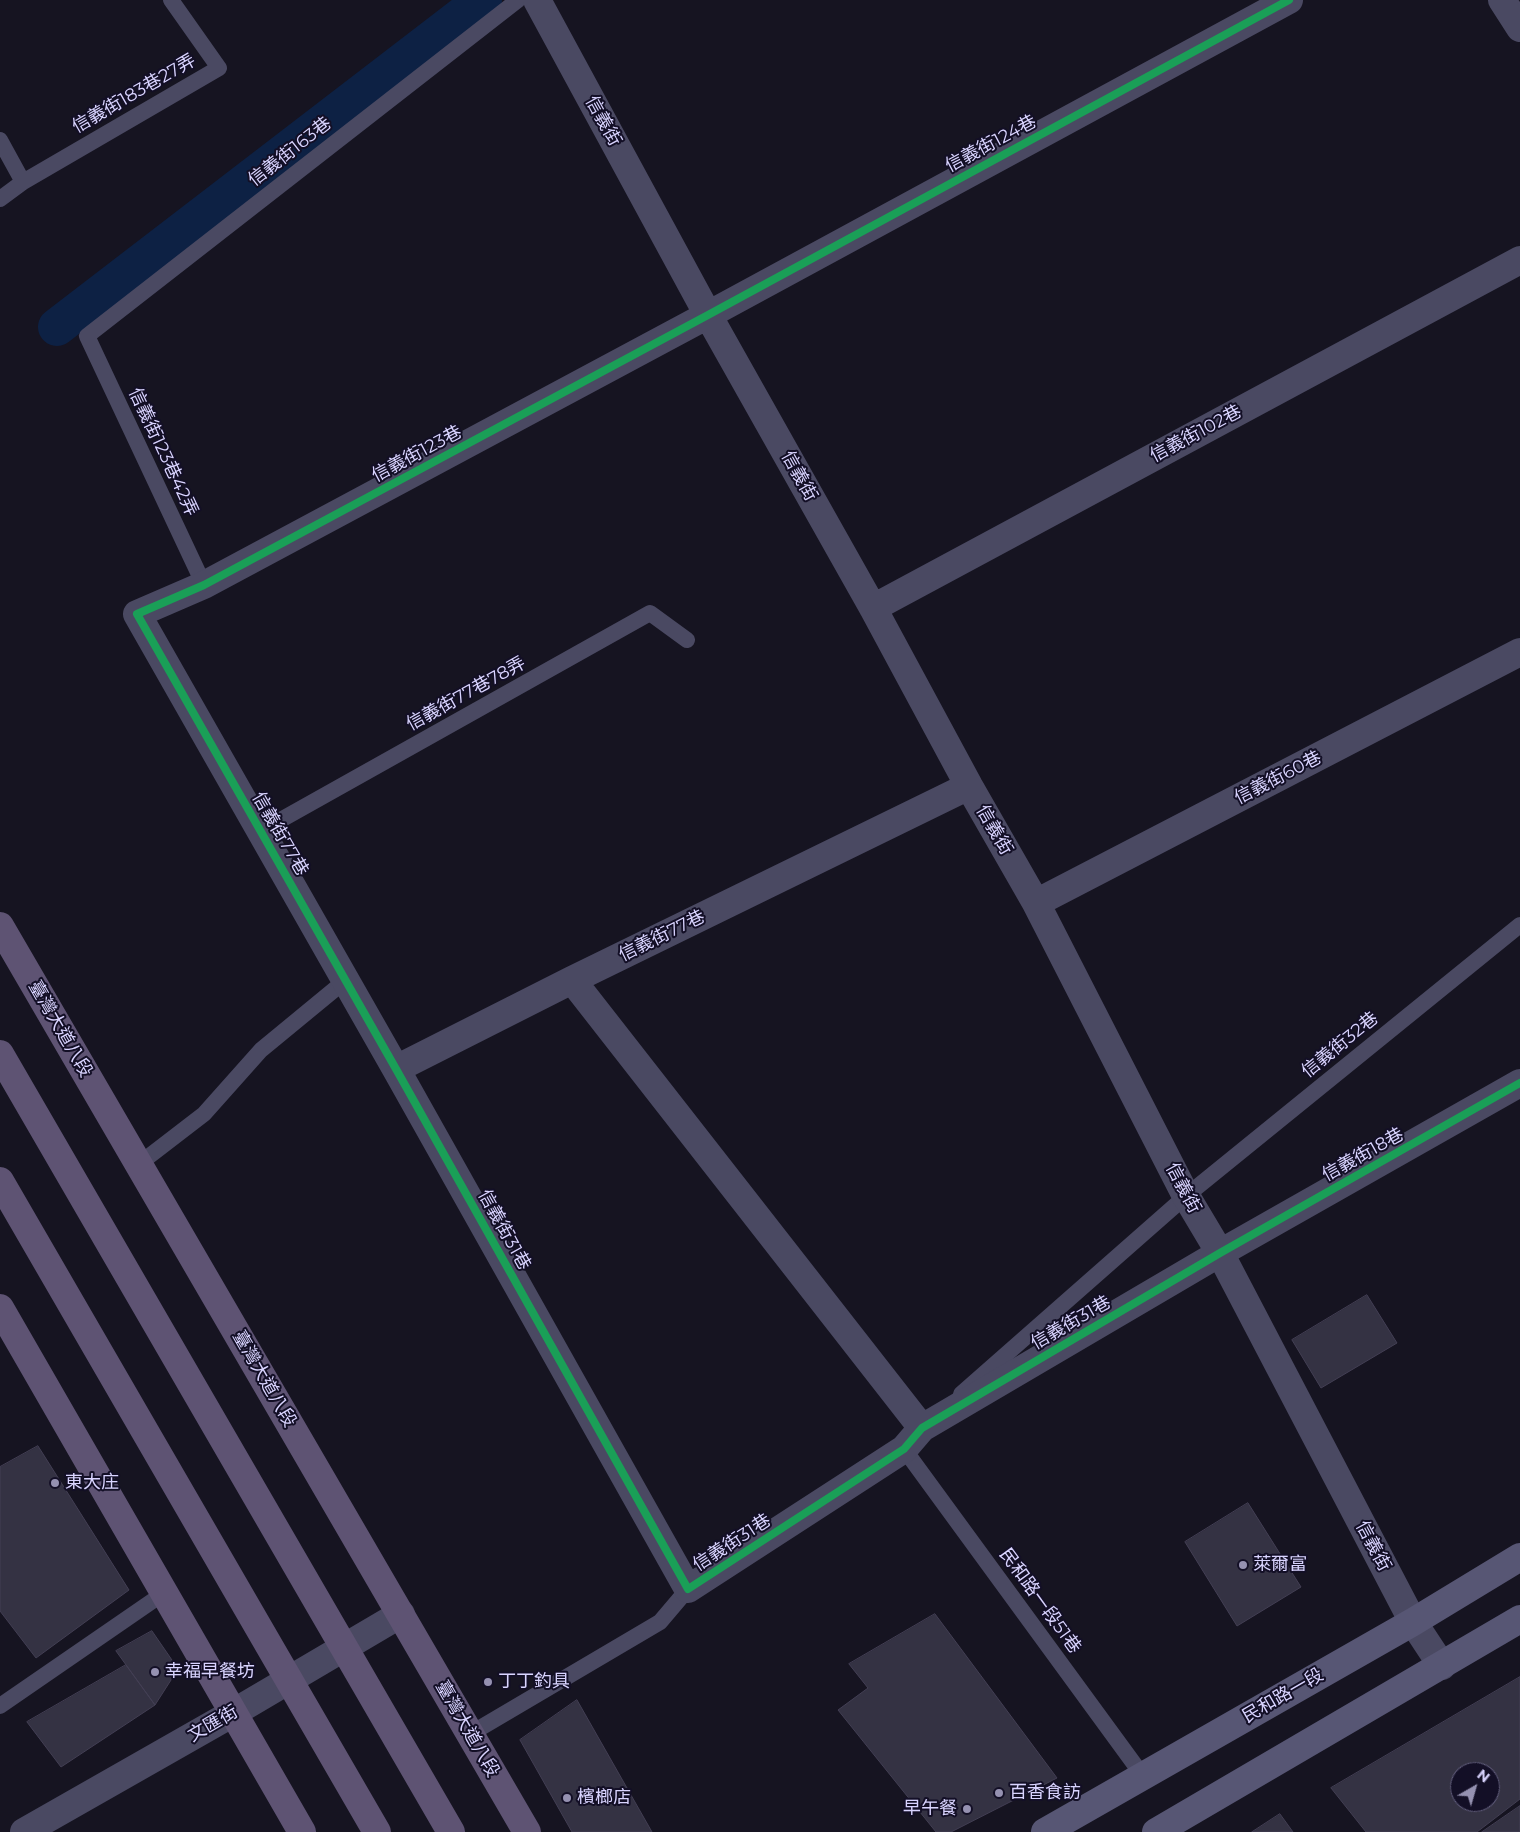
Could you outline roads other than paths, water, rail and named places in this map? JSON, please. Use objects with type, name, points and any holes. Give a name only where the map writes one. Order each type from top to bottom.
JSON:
[{"type":"main road","name":"臺灣大道八段","points":[[0,926],[527,1832]]},
{"type":"main road","points":[[0,1054],[450,1832]]},
{"type":"main road","points":[[0,1180],[377,1832]]},
{"type":"main road","points":[[0,1308],[302,1832]]},
{"type":"street","name":"信義街","points":[[537,0],[708,315],[873,608],[968,786],[1036,903],[1186,1196],[1220,1253],[1413,1622],[1442,1666]]},
{"type":"street","name":"信義街124巷","points":[[708,315],[1289,0]]},
{"type":"street","points":[[1502,0],[1520,28]]},
{"type":"street","name":"信義街102巷","points":[[873,608],[1520,260]]},
{"type":"street","name":"信義街123巷","points":[[137,614],[204,585],[708,315]]},
{"type":"street","name":"信義街77巷","points":[[137,614],[396,1068],[968,786]]},
{"type":"street","name":"信義街60巷","points":[[1036,903],[1520,652]]},
{"type":"street","points":[[572,980],[922,1428]]},
{"type":"street","name":"信義街31巷","points":[[396,1068],[688,1589],[904,1449],[922,1428],[1220,1253]]},
{"type":"street","name":"信義街18巷","points":[[1220,1253],[1520,1083]]},
{"type":"street","name":"民和路一段","points":[[1045,1832],[1413,1622],[1520,1556]]},
{"type":"street","name":"文匯街","points":[[24,1832],[233,1713],[401,1614]]},
{"type":"street","points":[[1156,1832],[1520,1619]]},
{"type":"lane","name":"信義街183巷27弄","points":[[0,199],[23,182],[219,68],[171,0]]},
{"type":"lane","name":"信義街163巷","points":[[87,336],[518,0]]},
{"type":"lane","points":[[0,140],[23,182]]},
{"type":"lane","name":"信義街123巷42弄","points":[[87,336],[204,585]]},
{"type":"lane","name":"信義街77巷78弄","points":[[261,831],[650,613],[687,640]]},
{"type":"lane","name":"信義街32巷","points":[[922,1428],[1186,1196],[1520,925]]},
{"type":"lane","points":[[139,1164],[204,1114],[261,1050],[346,980]]},
{"type":"lane","name":"民和路一段51巷","points":[[904,1449],[1143,1776]]},
{"type":"lane","points":[[470,1734],[660,1622],[688,1589]]},
{"type":"lane","points":[[0,1706],[164,1593]]},
{"type":"waterway","points":[[57,327],[483,0]]},
{"type":"place","name":"東大庄","points":[[55,1483]]},
{"type":"place","name":"萊爾富","points":[[1243,1565]]},
{"type":"place","name":"幸福早餐坊","points":[[155,1672]]},
{"type":"place","name":"丁丁釣具","points":[[488,1682]]},
{"type":"place","name":"百香食訪","points":[[999,1793]]},
{"type":"place","name":"檳榔店","points":[[567,1798]]},
{"type":"place","name":"早午餐","points":[[967,1809]]}]
